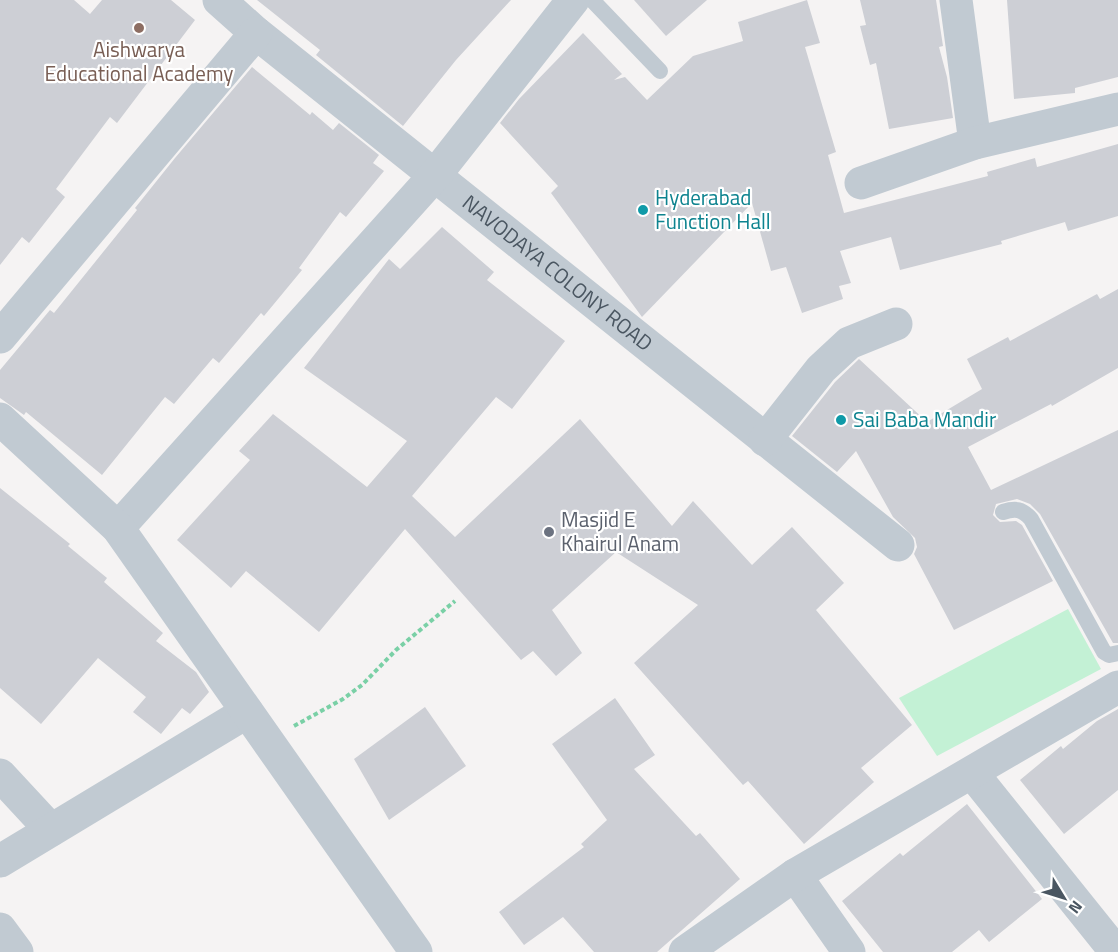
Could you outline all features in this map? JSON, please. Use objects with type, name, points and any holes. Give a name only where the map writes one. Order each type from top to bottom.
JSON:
[{"type":"street","name":"NAVODAYA COLONY ROAD","points":[[219,0],[256,33],[436,174],[765,440],[905,548]]},
{"type":"street","points":[[118,528],[436,174],[573,0]]},
{"type":"street","points":[[956,0],[975,143]]},
{"type":"street","points":[[0,338],[256,33]]},
{"type":"street","points":[[861,183],[975,143],[1118,109]]},
{"type":"street","points":[[765,440],[821,369],[849,344],[896,324]]},
{"type":"street","points":[[1,423],[118,528],[416,952]]},
{"type":"street","points":[[685,952],[795,875],[973,774],[1118,687]]},
{"type":"street","points":[[0,861],[247,712]]},
{"type":"street","points":[[973,774],[1113,939]]},
{"type":"street","points":[[0,775],[51,830]]},
{"type":"street","points":[[795,875],[849,952]]},
{"type":"street","points":[[0,929],[17,952]]},
{"type":"lane","points":[[592,0],[660,71]]},
{"type":"lane","points":[[1003,512],[1013,509],[1023,511],[1031,519],[1104,652],[1110,655],[1118,652]]},
{"type":"path","points":[[266,739],[342,699],[455,601]]},
{"type":"green space","points":[[1068,609],[1101,669],[937,756],[899,698]]},
{"type":"building","points":[[0,0],[74,0],[90,14],[102,0],[171,0],[195,20],[117,123],[110,117],[56,189],[65,197],[29,243],[22,237],[0,265]]},
{"type":"building","points":[[257,0],[511,0],[456,60],[403,126],[316,55],[320,50]]},
{"type":"building","points":[[634,0],[707,0],[666,36]]},
{"type":"building","points":[[807,0],[820,43],[805,47],[836,152],[828,155],[844,213],[988,176],[987,172],[1035,158],[1037,167],[1118,144],[1118,216],[1068,231],[1065,222],[1001,241],[1002,244],[900,270],[891,237],[840,251],[851,283],[839,286],[843,299],[802,313],[786,267],[771,271],[752,203],[642,317],[551,193],[558,186],[500,123],[519,99],[583,33],[622,74],[614,80],[625,77],[647,100],[693,56],[743,41],[738,22]]},
{"type":"building","points":[[860,0],[936,0],[943,46],[939,47],[947,77],[953,118],[889,129],[876,63],[870,65],[860,26],[866,25]]},
{"type":"building","points":[[1007,0],[1118,0],[1118,77],[1075,88],[1075,93],[1014,99]]},
{"type":"building","points":[[252,67],[310,115],[312,112],[333,130],[339,123],[379,155],[373,163],[384,171],[346,217],[340,212],[299,268],[302,270],[264,316],[261,313],[219,363],[213,358],[174,404],[165,397],[102,475],[26,412],[24,415],[0,398],[0,370],[50,310],[54,313],[137,210],[135,208],[175,158]]},
{"type":"building","points":[[442,227],[494,272],[487,280],[565,341],[512,409],[496,397],[412,496],[455,537],[580,419],[672,526],[693,501],[752,565],[792,527],[844,583],[816,610],[912,725],[861,768],[874,782],[804,844],[748,781],[743,785],[634,663],[698,605],[616,552],[552,610],[582,653],[556,676],[533,651],[521,660],[405,529],[319,632],[246,571],[231,588],[177,540],[250,460],[239,451],[273,414],[367,487],[407,441],[304,368],[389,259],[400,269]]},
{"type":"building","points":[[1118,289],[1118,368],[1052,406],[1051,404],[968,447],[991,490],[1118,430],[1118,643],[1113,643],[1040,514],[1030,504],[1017,499],[996,504],[993,515],[1000,522],[1016,521],[1022,525],[1053,581],[954,630],[914,554],[917,547],[915,538],[893,517],[856,451],[837,472],[792,436],[835,382],[859,359],[927,422],[982,389],[967,359],[1008,337],[1010,341],[1097,294],[1100,299]]},
{"type":"building","points":[[0,488],[70,544],[68,546],[107,578],[104,582],[163,633],[156,641],[196,672],[209,692],[190,714],[182,708],[161,734],[133,712],[146,697],[98,658],[41,724],[0,688]]},
{"type":"building","points":[[615,698],[655,755],[634,769],[696,836],[700,833],[740,879],[657,952],[594,952],[563,917],[524,945],[499,912],[584,847],[581,844],[607,820],[552,744]]},
{"type":"building","points":[[425,707],[466,766],[389,820],[354,759]]},
{"type":"building","points":[[1118,709],[1118,790],[1064,834],[1020,780],[1061,746],[1063,749],[1097,721]]},
{"type":"building","points":[[967,804],[1042,899],[989,942],[979,930],[952,952],[883,952],[842,901],[900,853],[903,856]]},
{"type":"place","name":"Aishwarya Educational Academy","points":[[139,28]]},
{"type":"place","name":"Hyderabad Function Hall","points":[[643,210]]},
{"type":"place","name":"Sai Baba Mandir","points":[[841,420]]},
{"type":"place","name":"Masjid E Khairul Anam","points":[[549,532]]}]
